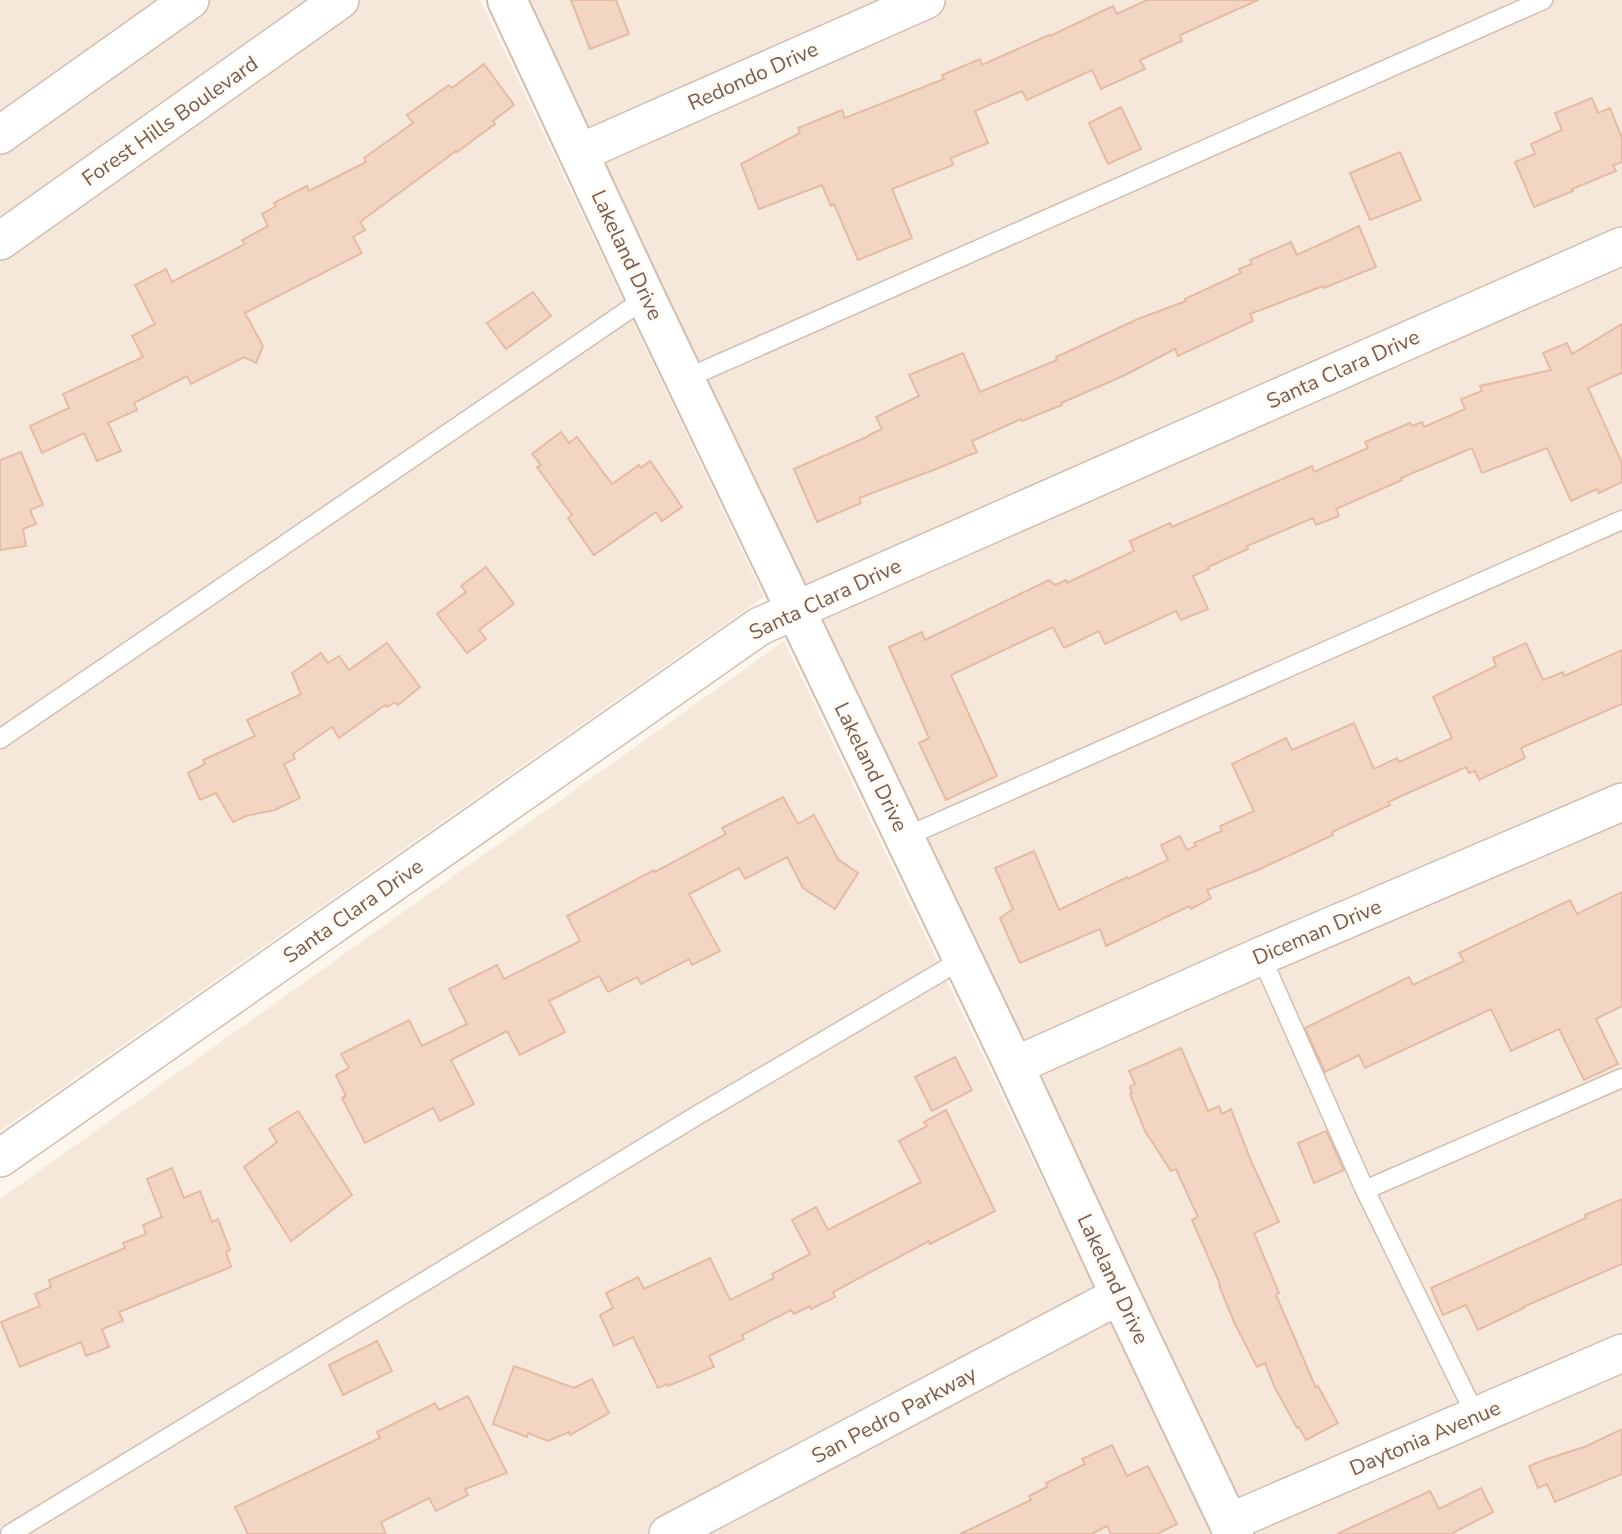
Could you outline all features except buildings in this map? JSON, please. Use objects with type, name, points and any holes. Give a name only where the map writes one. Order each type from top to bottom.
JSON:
[{"type":"street","points":[[0,135],[190,0]]},
{"type":"street","name":"Forest Hills Boulevard","points":[[0,241],[340,0]]},
{"type":"street","name":"Lakeland Drive","points":[[507,0],[1231,1529]]},
{"type":"street","name":"Redondo Drive","points":[[579,153],[926,0]]},
{"type":"street","name":"Santa Clara Drive","points":[[0,1158],[760,625],[1622,246]]},
{"type":"street","name":"Diceman Drive","points":[[1014,1066],[1261,956],[1622,802]]},
{"type":"street","name":"San Pedro Parkway","points":[[668,1534],[1120,1295]]},
{"type":"street","name":"Daytonia Avenue","points":[[1231,1529],[1476,1416],[1622,1353]]},
{"type":"lane","points":[[685,379],[1543,0]]},
{"type":"lane","points":[[0,739],[646,298]]},
{"type":"lane","points":[[905,836],[1622,520]]},
{"type":"lane","points":[[1261,956],[1365,1190],[1476,1416]]},
{"type":"lane","points":[[10,1534],[696,1116],[963,959]]},
{"type":"lane","points":[[1365,1190],[1622,1078]]},
{"type":"shaded area","points":[[0,0],[480,0],[764,597],[0,1131]]},
{"type":"shaded area","points":[[528,0],[1622,0],[1622,1534],[1249,1534]]},
{"type":"shaded area","points":[[784,641],[1212,1534],[0,1534],[0,1199]]}]
